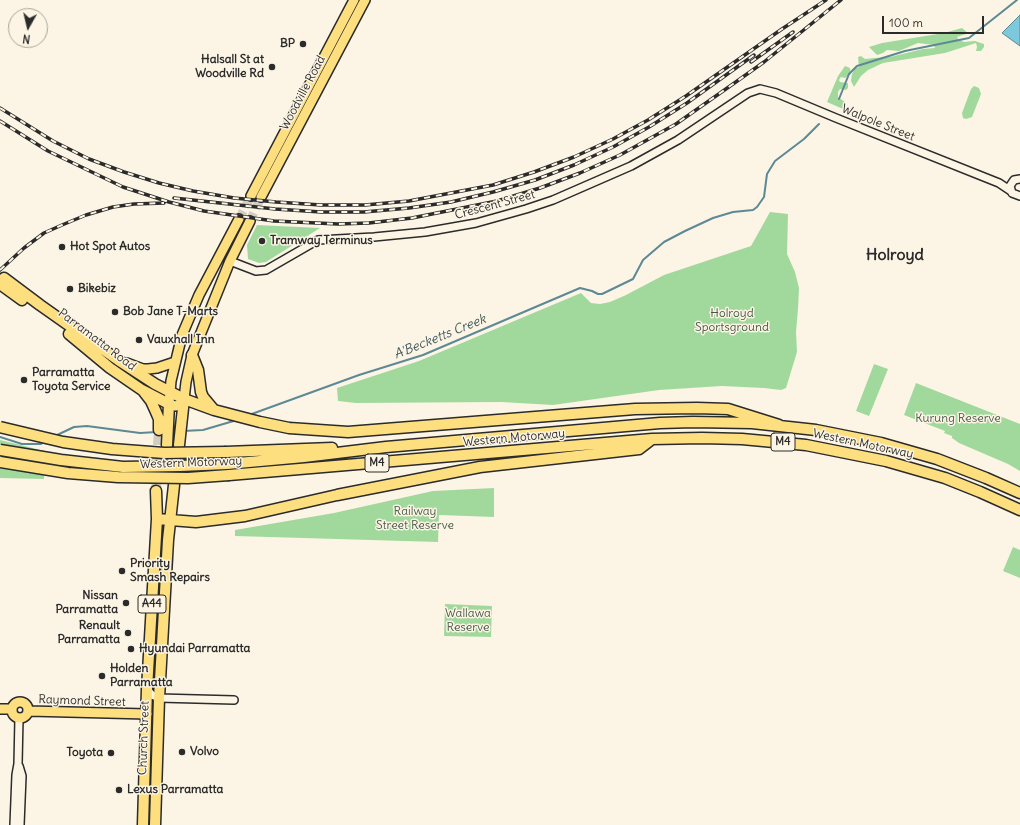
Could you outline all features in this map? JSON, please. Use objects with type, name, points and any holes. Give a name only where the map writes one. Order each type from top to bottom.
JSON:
[{"type":"highway","name":"Parramatta Road","points":[[2,281],[46,309],[118,360],[184,401],[260,422],[289,428],[348,432],[661,408],[728,409],[779,425]]},
{"type":"highway","name":"Parramatta Road","points":[[2,281],[80,342],[110,368],[169,409]]},
{"type":"highway","points":[[192,355],[198,370],[201,392],[203,397],[214,410]]},
{"type":"highway","points":[[142,390],[151,401],[156,412],[159,420],[159,430]]},
{"type":"highway","points":[[179,445],[184,401]]},
{"type":"highway","points":[[167,446],[169,409]]},
{"type":"highway","name":"Western Motorway","points":[[0,450],[61,460],[123,466],[180,466],[304,458],[386,447],[660,423],[727,422],[779,425],[857,437],[909,451],[959,467],[1020,493]]},
{"type":"highway","name":"Western Motorway","points":[[0,427],[63,442],[112,450],[164,453],[386,447]]},
{"type":"highway","name":"Western Motorway","points":[[0,462],[68,473],[118,477],[188,478],[652,440],[702,438],[742,439],[773,441],[833,449],[886,461],[927,472],[980,492],[1020,510]]},
{"type":"highway","points":[[157,519],[196,522],[245,516],[337,495],[480,466],[639,449],[652,440]]},
{"type":"highway","name":"Church Street","points":[[155,825],[158,712],[163,698],[169,521],[174,485]]},
{"type":"highway","name":"Church Street","points":[[143,825],[147,690],[157,519],[156,491]]},
{"type":"main road","name":"Woodville Road","points":[[251,196],[354,0]]},
{"type":"main road","name":"Woodville Road","points":[[262,198],[365,0]]},
{"type":"main road","points":[[239,219],[199,295],[187,323],[175,362],[169,409],[180,405],[184,401],[186,382],[192,355],[230,261],[250,221]]},
{"type":"main road","points":[[199,295],[219,272],[224,263],[230,261]]},
{"type":"main road","points":[[118,360],[143,369],[157,368],[175,362]]},
{"type":"main road","points":[[23,702],[27,705],[29,711],[25,716],[19,718],[13,714],[12,709],[16,703],[23,702]]},
{"type":"main road","points":[[0,709],[12,709]]},
{"type":"main road","name":"Raymond Street","points":[[29,711],[147,714]]},
{"type":"street","name":"Walpole Street","points":[[748,93],[760,89],[776,93],[999,183],[1015,195],[1020,196]]},
{"type":"street","name":"Crescent Street","points":[[230,261],[256,271],[266,270],[318,240],[400,235],[450,228],[539,205],[591,184],[654,154],[710,120],[748,93]]},
{"type":"street","points":[[1011,191],[1011,183],[1014,180],[1020,179]]},
{"type":"street","name":"Walpole Street","points":[[999,183],[1011,183]]},
{"type":"street","points":[[147,690],[152,695],[163,698],[234,700]]},
{"type":"street","name":"Raymond Street","points":[[147,714],[158,712]]},
{"type":"street","points":[[14,825],[19,718]]},
{"type":"street","points":[[18,764],[22,776],[20,825]]},
{"type":"green space","points":[[962,28],[968,33],[957,37],[958,39],[964,42],[975,41],[984,44],[981,51],[976,51],[976,43],[945,53],[883,63],[868,70],[861,76],[854,87],[851,81],[855,68],[859,67],[858,57],[861,56],[865,59],[890,57],[923,49],[935,48],[934,45],[918,43],[899,51],[887,50],[877,55],[869,47],[882,43],[944,33]]},
{"type":"green space","points":[[845,66],[850,68],[851,74],[845,78],[841,77],[839,80],[840,82],[848,83],[848,88],[846,90],[840,89],[838,92],[838,97],[845,102],[843,109],[827,102],[838,76]]},
{"type":"green space","points":[[974,86],[979,88],[981,94],[972,117],[966,119],[963,118],[962,113],[971,89]]},
{"type":"green space","name":"Holroyd Sportsground","points":[[770,212],[788,214],[787,254],[795,272],[799,288],[796,332],[797,352],[786,388],[781,390],[722,386],[659,390],[553,405],[501,402],[356,403],[338,401],[337,388],[419,361],[581,293],[591,303],[600,304],[610,302],[664,275],[751,246]]},
{"type":"green space","points":[[257,225],[320,228],[266,262],[259,263],[248,259],[247,245]]},
{"type":"green space","points":[[874,364],[888,369],[869,416],[856,411]]},
{"type":"green space","name":"Kurung Reserve","points":[[916,383],[1020,424],[1020,471],[1008,464],[959,443],[952,438],[952,436],[944,433],[945,431],[904,415]]},
{"type":"green space","points":[[0,440],[45,451],[44,479],[0,478]]},
{"type":"green space","name":"Railway Street Reserve","points":[[494,488],[494,517],[439,515],[438,542],[235,536],[235,530],[334,513],[433,491]]},
{"type":"green space","points":[[1013,547],[1020,550],[1020,578],[1003,571]]},
{"type":"green space","name":"Wallawa Reserve","points":[[445,604],[492,606],[491,637],[444,636]]},
{"type":"water","points":[[1020,15],[1020,46],[1002,33]]},
{"type":"waterway","name":"A'Becketts Creek","points":[[839,99],[849,74],[857,66],[905,51],[969,38],[1017,0]]},
{"type":"waterway","name":"A'Becketts Creek","points":[[249,415],[359,375],[423,355],[580,288],[602,294],[633,279],[643,260],[664,242],[713,218],[733,212],[753,210],[757,207],[764,197],[767,174],[775,161],[804,139],[819,124]]},
{"type":"waterway","name":"A'Becketts Creek","points":[[183,431],[203,430],[237,420]]},
{"type":"waterway","name":"A'Becketts Creek","points":[[55,436],[74,427],[87,426],[140,433],[157,432]]},
{"type":"waterway","name":"A'Becketts Creek","points":[[0,437],[22,444],[41,444],[44,442]]},
{"type":"tunnel","points":[[239,219],[251,196]]},
{"type":"tunnel","points":[[250,221],[261,197]]},
{"type":"tunnel","points":[[157,460],[159,430]]},
{"type":"tunnel","points":[[156,491],[157,472],[167,445]]},
{"type":"tunnel","points":[[174,485],[179,445]]},
{"type":"railway","points":[[0,108],[53,141],[89,159],[159,183],[193,191],[234,198],[321,205],[365,205],[409,201],[493,185],[574,157],[613,139],[648,120],[686,96],[826,0]]},
{"type":"railway","points":[[0,121],[48,151],[123,187],[169,202],[204,211],[274,221],[338,224],[369,223],[412,218],[497,201],[540,188],[580,173],[620,155],[676,124],[764,62],[841,0]]},
{"type":"railway","points":[[751,62],[793,32]]},
{"type":"railway","points":[[174,198],[275,209],[321,212],[364,212],[451,202],[493,192],[535,180],[574,165],[613,147],[649,127],[687,103],[754,55]]},
{"type":"railway","points":[[0,270],[24,248],[44,233],[86,215],[113,207],[134,204],[164,203]]},
{"type":"place","name":"BP","points":[[303,44]]},
{"type":"place","name":"Halsall St at Woodville Rd","points":[[272,67]]},
{"type":"place","name":"Tramway Terminus","points":[[262,241]]},
{"type":"place","name":"Hot Spot Autos","points":[[62,247]]},
{"type":"place","name":"Bikebiz","points":[[70,289]]},
{"type":"place","name":"Bob Jane T-Marts","points":[[115,312]]},
{"type":"place","name":"Vauxhall Inn","points":[[139,340]]},
{"type":"place","name":"Parramatta Toyota Service","points":[[24,380]]},
{"type":"place","name":"Priority Smash Repairs","points":[[122,571]]},
{"type":"place","name":"Nissan Parramatta","points":[[126,603]]},
{"type":"place","name":"Renault Parramatta","points":[[128,633]]},
{"type":"place","name":"Hyundai Parramatta","points":[[131,649]]},
{"type":"place","name":"Holden Parramatta","points":[[102,676]]},
{"type":"place","name":"Volvo","points":[[182,752]]},
{"type":"place","name":"Toyota","points":[[111,753]]},
{"type":"place","name":"Lexus Parramatta","points":[[119,790]]},
{"type":"district","name":"Holroyd","points":[[895,255]]}]
